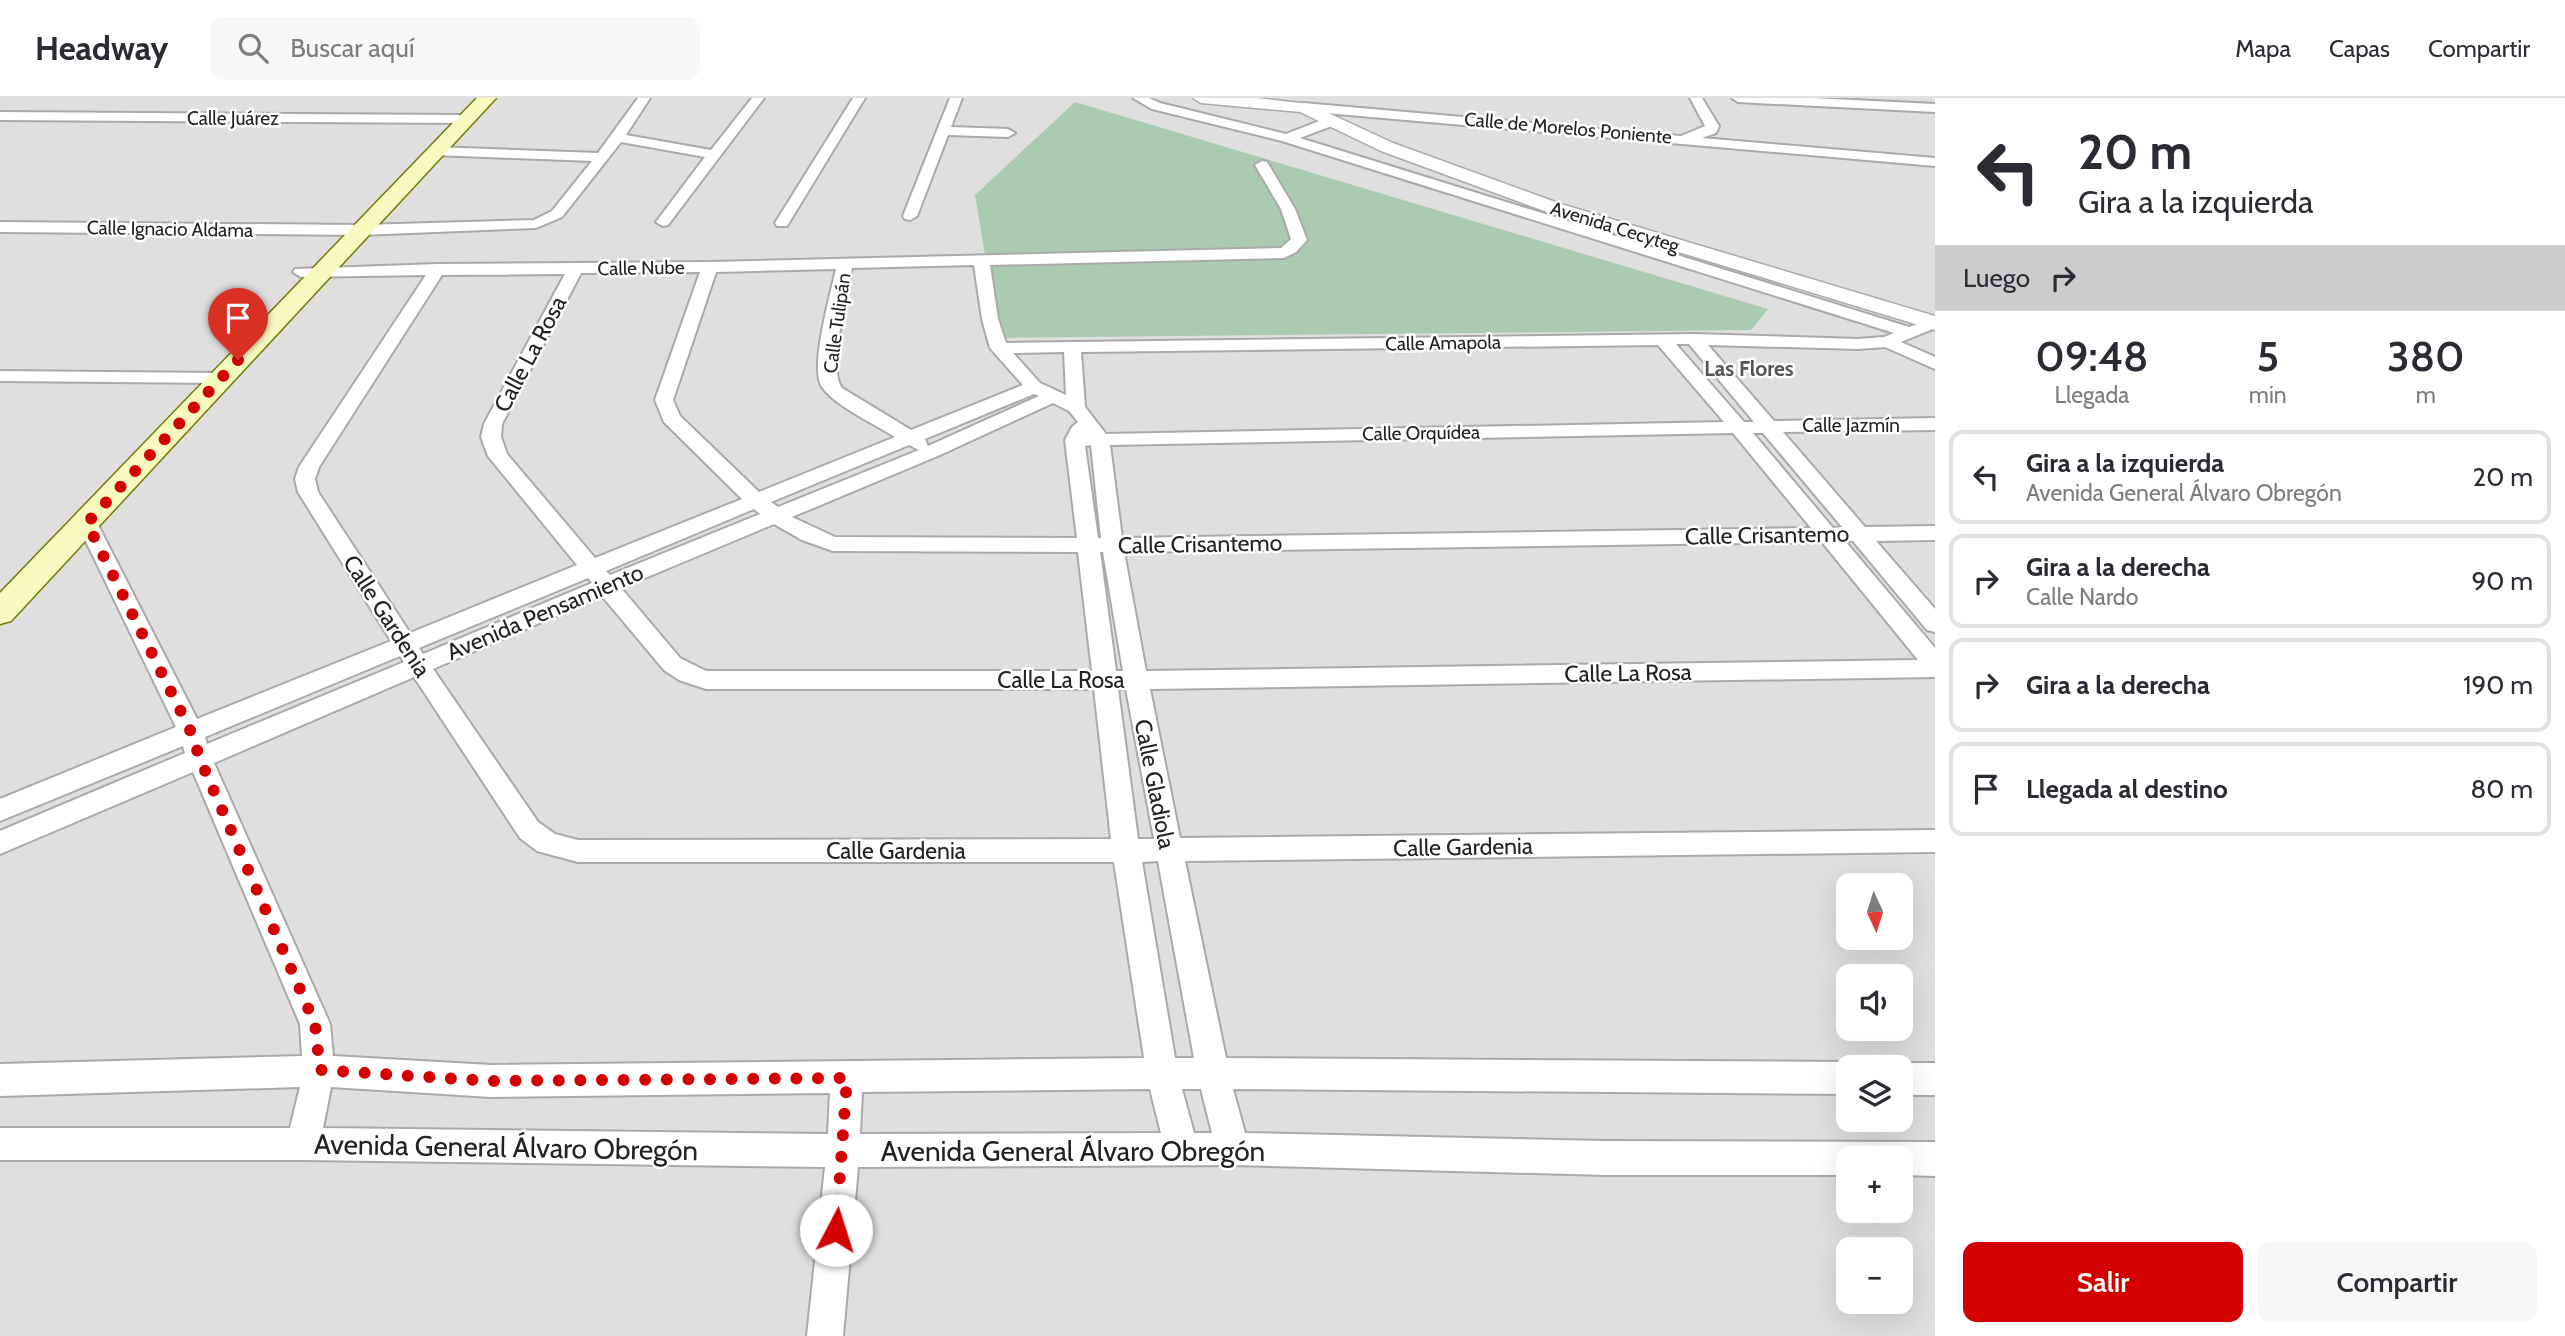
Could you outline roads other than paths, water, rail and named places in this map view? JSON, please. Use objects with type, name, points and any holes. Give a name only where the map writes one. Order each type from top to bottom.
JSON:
[{"type":"main road","points":[[3,598],[462,112],[487,98]]},
{"type":"main road","points":[[350,230],[434,151],[462,112]]},
{"type":"main road","points":[[3,598],[87,523],[208,378]]},
{"type":"street","name":"Calle Ignacio Aldama","points":[[0,227],[350,230],[536,224],[557,214],[618,137],[644,98]]},
{"type":"street","points":[[663,222],[758,98]]},
{"type":"street","points":[[782,223],[859,98]]},
{"type":"street","points":[[911,216],[956,98]]},
{"type":"street","points":[[1139,98],[1156,106],[1287,138],[1912,333]]},
{"type":"street","name":"Calle de Morelos Poniente","points":[[1201,98],[1265,103],[1318,114],[1790,145]]},
{"type":"street","points":[[1696,98],[1712,122],[1711,130]]},
{"type":"street","points":[[1738,98],[1863,101],[1935,108]]},
{"type":"street","points":[[1245,127],[1250,112],[1265,103]]},
{"type":"street","name":"Calle de Morelos Poniente","points":[[1318,114],[1343,103],[1541,130],[1935,162]]},
{"type":"street","name":"Calle Juárez","points":[[0,116],[462,112]]},
{"type":"street","points":[[1287,138],[1318,114]]},
{"type":"street","name":"Avenida Cecyteg","points":[[1318,114],[1409,155],[1565,212],[1934,323]]},
{"type":"street","points":[[1684,139],[1711,130],[1790,145],[1904,160],[1935,155]]},
{"type":"street","points":[[944,131],[1008,133]]},
{"type":"street","points":[[618,137],[715,155]]},
{"type":"street","points":[[434,151],[603,157]]},
{"type":"street","name":"Calle de Morelos Poniente","points":[[1904,160],[1935,170]]},
{"type":"street","name":"Calle Nube","points":[[312,272],[710,267],[1284,253],[1298,240],[1288,209],[1262,165]]},
{"type":"street","points":[[981,260],[990,319],[999,348],[1043,392],[1084,427]]},
{"type":"street","name":"Calle Tulipán","points":[[845,263],[827,362],[829,384],[836,392],[933,451]]},
{"type":"street","name":"Calle Crisantemo","points":[[710,267],[664,400],[666,409],[671,418],[757,501],[818,540],[847,546],[1112,545],[1935,533]]},
{"type":"street","name":"Calle Gardenia","points":[[438,269],[309,467],[305,479],[308,492],[418,666],[529,830],[547,843],[578,851],[1168,850],[1935,841]]},
{"type":"street","name":"Calle La Rosa","points":[[575,269],[493,424],[491,437],[498,456],[672,664],[687,674],[706,680],[1136,680],[1935,666]]},
{"type":"street","name":"Calle Amapola","points":[[999,348],[1663,340],[1887,342],[1934,323]]},
{"type":"street","points":[[1663,340],[1740,426],[1935,666]]},
{"type":"street","points":[[1694,340],[1935,624]]},
{"type":"street","name":"Calle Amapola","points":[[1887,342],[1935,365]]},
{"type":"street","name":"Calle Gladiola","points":[[1072,347],[1084,427],[1112,545],[1168,850],[1213,1073],[1233,1149]]},
{"type":"street","points":[[0,376],[208,378]]},
{"type":"street","name":"Avenida Pensamiento","points":[[0,843],[418,666],[757,501],[910,439],[1043,392]]},
{"type":"street","name":"Avenida Pensamiento","points":[[0,810],[404,643],[776,515],[933,451],[1043,392]]},
{"type":"street","name":"Calle Jazmín","points":[[1766,425],[1935,424]]},
{"type":"street","name":"Calle Orquídea","points":[[1084,427],[1766,425]]},
{"type":"street","name":"Calle Gladiola","points":[[1084,427],[1086,545],[1102,680],[1126,850],[1163,1073],[1182,1150]]},
{"type":"street","points":[[87,523],[191,732],[200,759],[315,1024],[320,1070],[303,1144]]},
{"type":"street","points":[[0,1080],[320,1070],[491,1081],[1163,1073],[1836,1078]]},
{"type":"street","points":[[825,1336],[844,1151],[847,1078]]},
{"type":"street","points":[[1913,1079],[1935,1079]]},
{"type":"street","name":"Avenida General Álvaro Obregón","points":[[0,1144],[303,1144],[844,1151],[1233,1149],[1605,1158],[1935,1158]]},
{"type":"district","name":"Las Flores","points":[[1749,368]]}]
